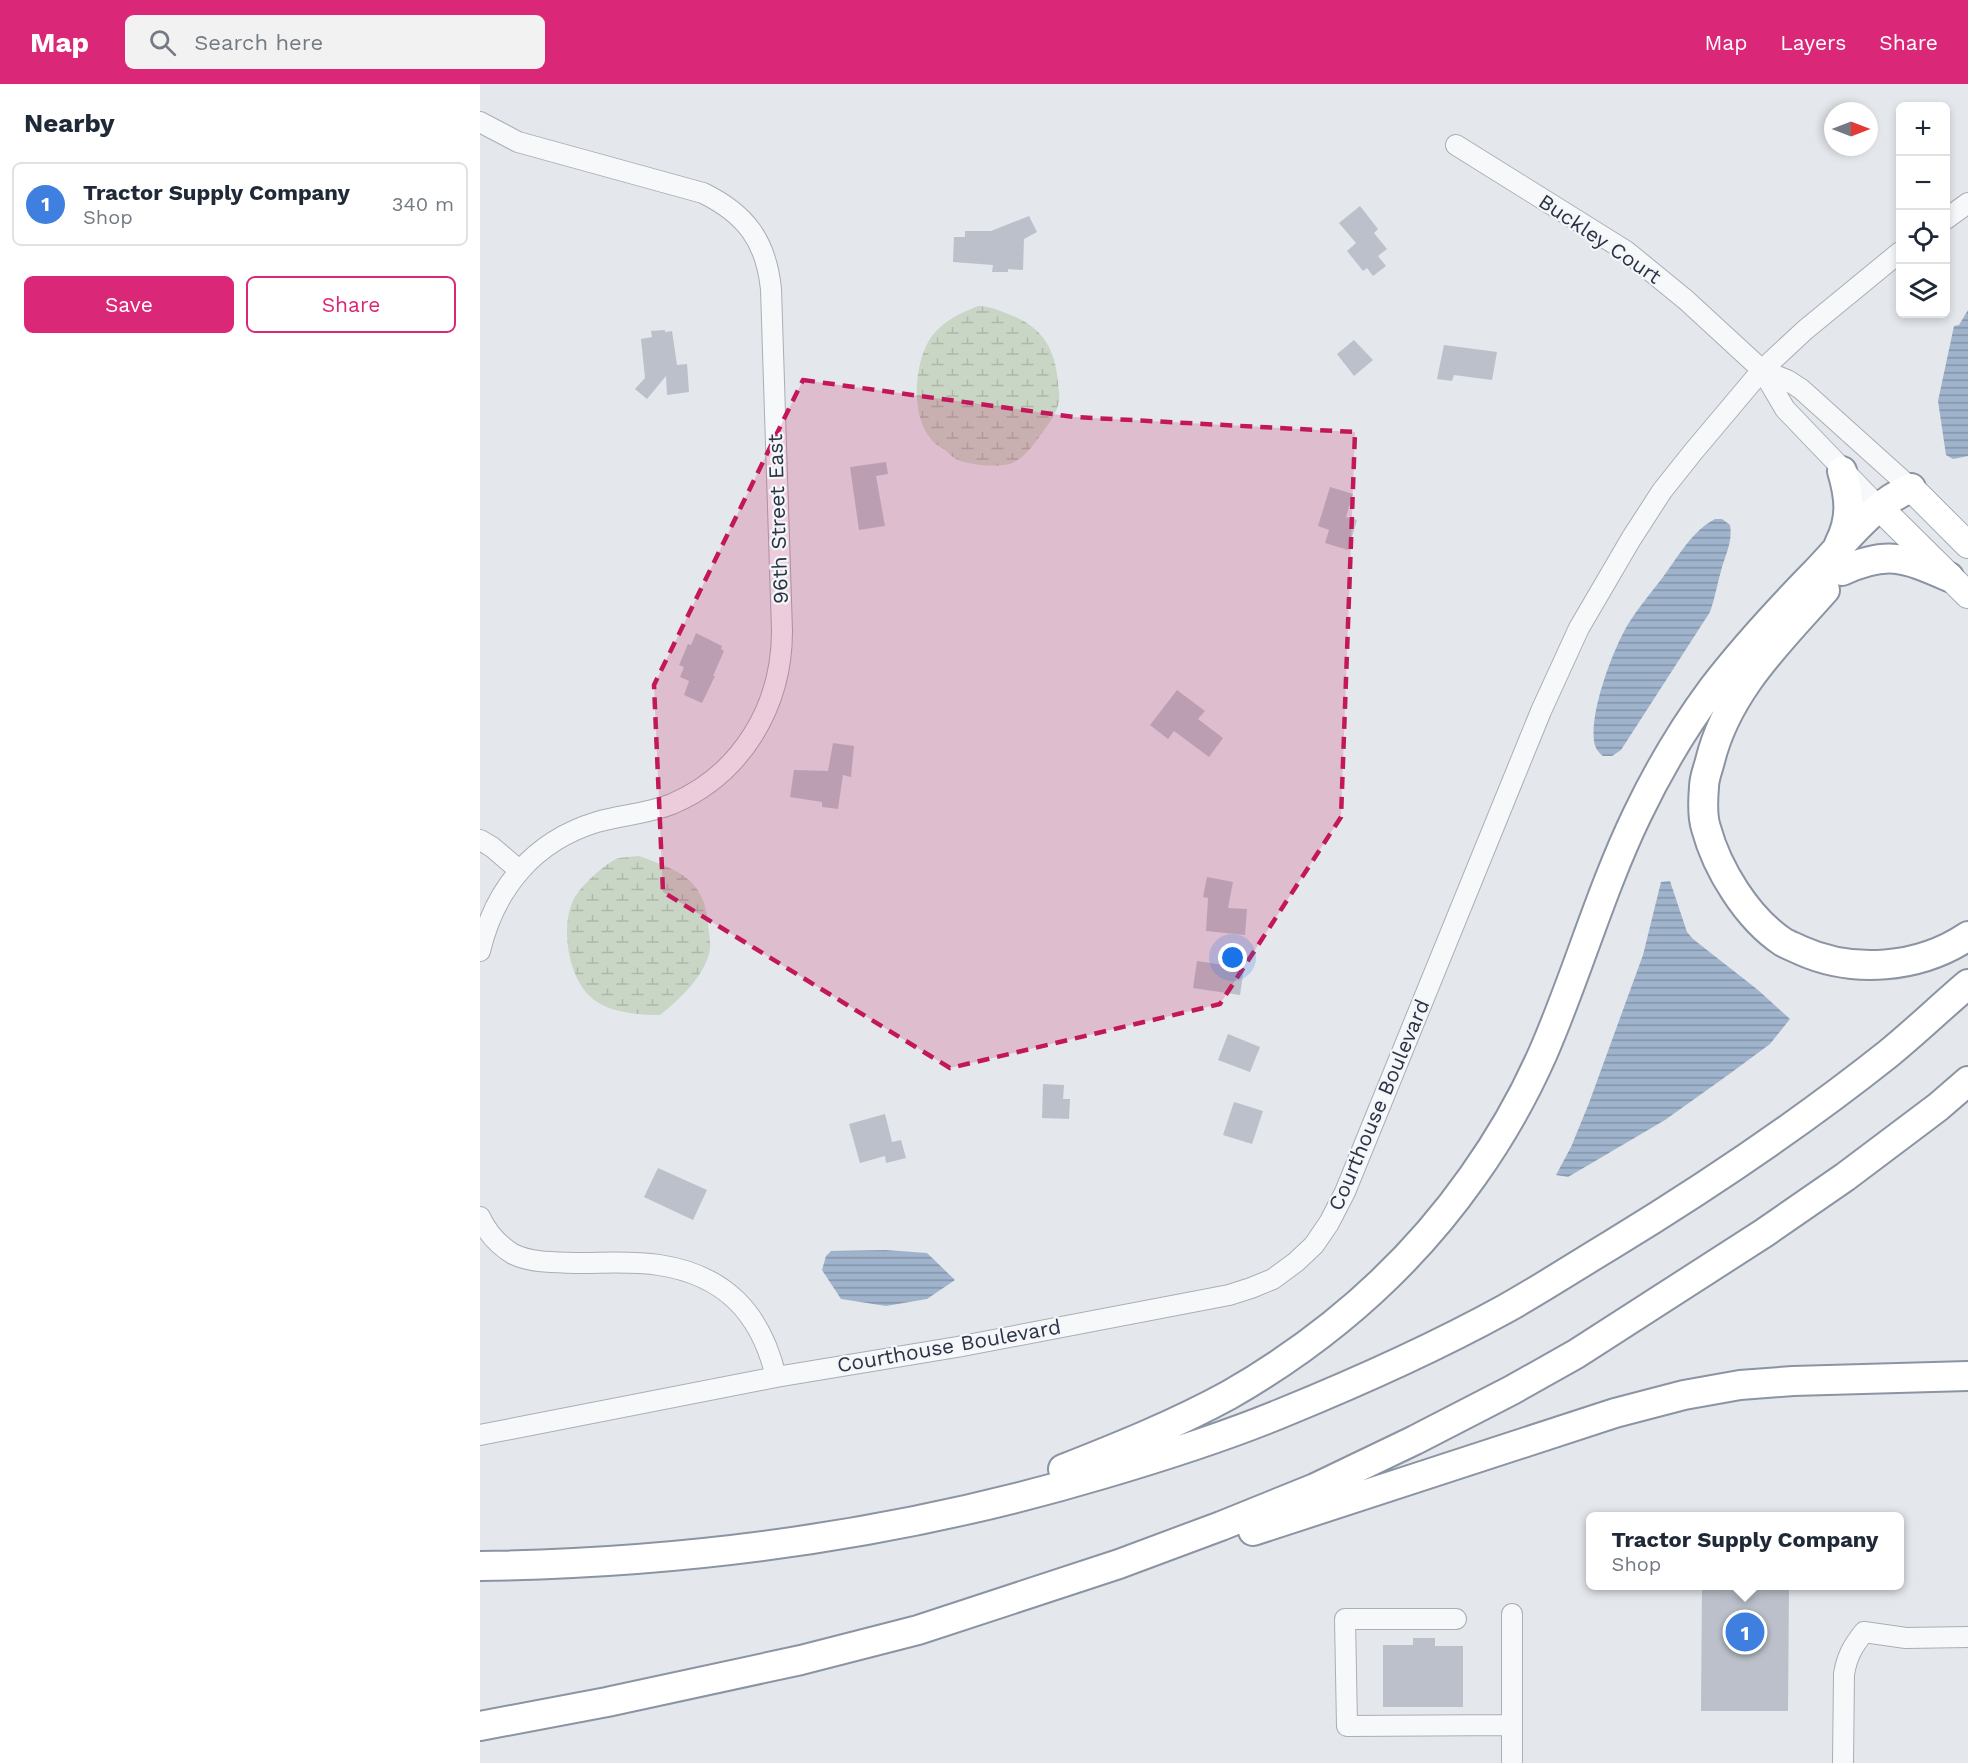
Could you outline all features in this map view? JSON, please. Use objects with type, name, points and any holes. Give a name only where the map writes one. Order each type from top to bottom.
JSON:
[{"type":"highway","points":[[1842,471],[1847,488],[1849,516],[1838,562],[1740,690],[1723,720],[1704,786],[1705,826],[1719,866],[1749,911],[1783,942],[1818,958],[1863,966],[1906,962],[1936,954],[1968,936]]},
{"type":"highway","points":[[902,1524],[1093,1457],[1185,1417],[1228,1395],[1315,1339],[1358,1305],[1401,1263],[1439,1221],[1474,1175],[1511,1118],[1543,1053],[1636,815],[1673,748],[1713,688],[1756,637],[1838,562],[1885,513],[1902,506],[1911,488]]},
{"type":"highway","points":[[1838,562],[1886,557],[1910,561],[1958,586]]},
{"type":"highway","points":[[480,1566],[675,1557],[805,1541],[902,1524],[1065,1486],[1215,1439],[1281,1414],[1442,1342],[1507,1308],[1654,1219],[1810,1113],[1889,1053],[1968,984]]},
{"type":"highway","points":[[480,1726],[596,1704],[801,1660],[918,1630],[1140,1557],[1315,1488],[1415,1440],[1576,1354],[1764,1233],[1854,1170],[1938,1107],[1968,1081]]},
{"type":"highway","points":[[1037,1592],[1167,1557],[1342,1503],[1615,1413],[1684,1395],[1793,1381],[1968,1376]]},
{"type":"main road","points":[[1911,488],[1968,545]]},
{"type":"main road","points":[[1885,513],[1958,586]]},
{"type":"street","name":"96th Street East","points":[[480,122],[518,142],[694,190],[725,205],[739,215],[759,241],[770,273],[771,289],[782,647],[779,675],[766,714],[728,768],[689,796],[657,809],[598,822],[572,832],[544,848],[519,870],[495,906],[480,951]]},
{"type":"street","name":"Buckley Court","points":[[1456,146],[1626,251],[1686,300],[1762,370]]},
{"type":"street","points":[[1950,216],[1968,203]]},
{"type":"street","name":"Courthouse Boulevard","points":[[480,1435],[776,1377],[957,1347],[1229,1295],[1272,1279],[1296,1262],[1314,1245],[1329,1223],[1345,1192],[1537,720],[1579,628],[1631,539],[1662,491],[1762,370],[1805,330],[1896,255]]},
{"type":"street","points":[[1762,370],[1785,410],[1885,513]]},
{"type":"street","points":[[1762,370],[1787,380],[1801,389],[1911,488]]},
{"type":"street","points":[[480,840],[519,870]]},
{"type":"street","points":[[480,1217],[485,1228],[495,1240],[512,1253],[527,1259],[548,1262],[660,1265],[686,1271],[711,1282],[744,1306],[751,1316],[770,1352],[776,1377]]},
{"type":"street","points":[[1512,1614],[1512,1763]]},
{"type":"street","points":[[1456,1618],[1345,1619],[1347,1726],[1512,1725]]},
{"type":"street","points":[[1843,1763],[1845,1667],[1851,1648],[1864,1632],[1906,1638],[1968,1637]]},
{"type":"highlighted area","points":[[803,380],[1074,417],[1355,432],[1341,817],[1220,1004],[950,1068],[663,892],[654,685]]},
{"type":"green space","points":[[978,306],[997,310],[1030,325],[1045,340],[1054,359],[1059,399],[1056,410],[1026,453],[1009,464],[994,466],[976,464],[953,457],[936,444],[924,429],[917,402],[921,359],[932,336],[947,322]]},
{"type":"green space","points":[[639,856],[672,869],[689,880],[702,899],[708,921],[710,949],[708,959],[698,977],[684,994],[660,1015],[634,1014],[617,1010],[593,999],[577,979],[567,936],[570,908],[578,892],[616,859]]},
{"type":"water","points":[[1968,310],[1968,456],[1953,459],[1946,455],[1938,401],[1954,326],[1959,325]]},
{"type":"water","points":[[1715,519],[1722,519],[1730,525],[1730,537],[1710,612],[1621,750],[1612,756],[1603,756],[1597,750],[1594,741],[1595,714],[1603,682],[1621,637],[1635,613],[1686,545],[1699,530]]},
{"type":"water","points":[[1670,881],[1687,932],[1693,939],[1758,990],[1790,1019],[1770,1044],[1665,1120],[1568,1177],[1556,1175],[1571,1147],[1589,1103],[1643,955],[1661,882]]},
{"type":"water","points":[[885,1250],[927,1253],[955,1280],[927,1299],[886,1306],[841,1299],[822,1270],[826,1256],[831,1251]]},
{"type":"building","points":[[1360,206],[1378,229],[1374,233],[1387,249],[1378,256],[1386,266],[1373,276],[1367,268],[1363,271],[1347,251],[1356,243],[1339,223]]},
{"type":"building","points":[[1029,216],[1037,232],[1024,239],[1023,270],[1008,269],[1008,272],[992,272],[993,265],[953,262],[954,237],[965,237],[965,231],[991,231]]},
{"type":"building","points":[[665,330],[665,332],[672,331],[677,365],[687,364],[689,392],[667,395],[666,376],[647,399],[635,389],[645,378],[641,339],[652,337],[651,331]]},
{"type":"building","points":[[1354,340],[1373,360],[1354,376],[1337,354]]},
{"type":"building","points":[[1444,345],[1497,352],[1492,380],[1454,375],[1452,381],[1437,379]]},
{"type":"building","points":[[886,462],[888,474],[876,476],[885,526],[859,530],[850,467]]},
{"type":"building","points":[[1330,487],[1353,494],[1346,517],[1357,520],[1348,550],[1325,543],[1329,530],[1318,526]]},
{"type":"building","points":[[696,633],[722,646],[721,649],[724,651],[702,703],[684,695],[689,681],[680,677],[684,667],[679,665],[688,644],[691,645]]},
{"type":"building","points":[[1177,690],[1205,711],[1198,719],[1223,738],[1209,757],[1174,731],[1168,739],[1150,725]]},
{"type":"building","points":[[833,743],[854,746],[851,777],[843,775],[838,809],[822,807],[822,802],[790,797],[794,770],[828,771]]},
{"type":"building","points":[[1207,877],[1233,882],[1228,908],[1247,909],[1245,935],[1206,931],[1208,898],[1203,897]]},
{"type":"building","points":[[1197,961],[1244,968],[1240,995],[1193,988]]},
{"type":"building","points":[[1228,1034],[1260,1047],[1250,1072],[1218,1060]]},
{"type":"building","points":[[1043,1084],[1064,1085],[1063,1099],[1070,1099],[1069,1119],[1042,1118]]},
{"type":"building","points":[[1234,1102],[1263,1111],[1252,1144],[1223,1135]]},
{"type":"building","points":[[885,1114],[892,1142],[901,1140],[906,1158],[886,1163],[885,1156],[860,1163],[849,1124]]},
{"type":"building","points":[[658,1168],[707,1190],[693,1220],[644,1197]]},
{"type":"building","points":[[1702,1590],[1789,1590],[1788,1711],[1701,1711]]},
{"type":"building","points":[[1413,1638],[1435,1638],[1435,1646],[1463,1646],[1463,1707],[1383,1707],[1383,1645],[1413,1645]]},
{"type":"place","name":"Tractor Supply Company","points":[[1745,1632]]}]
